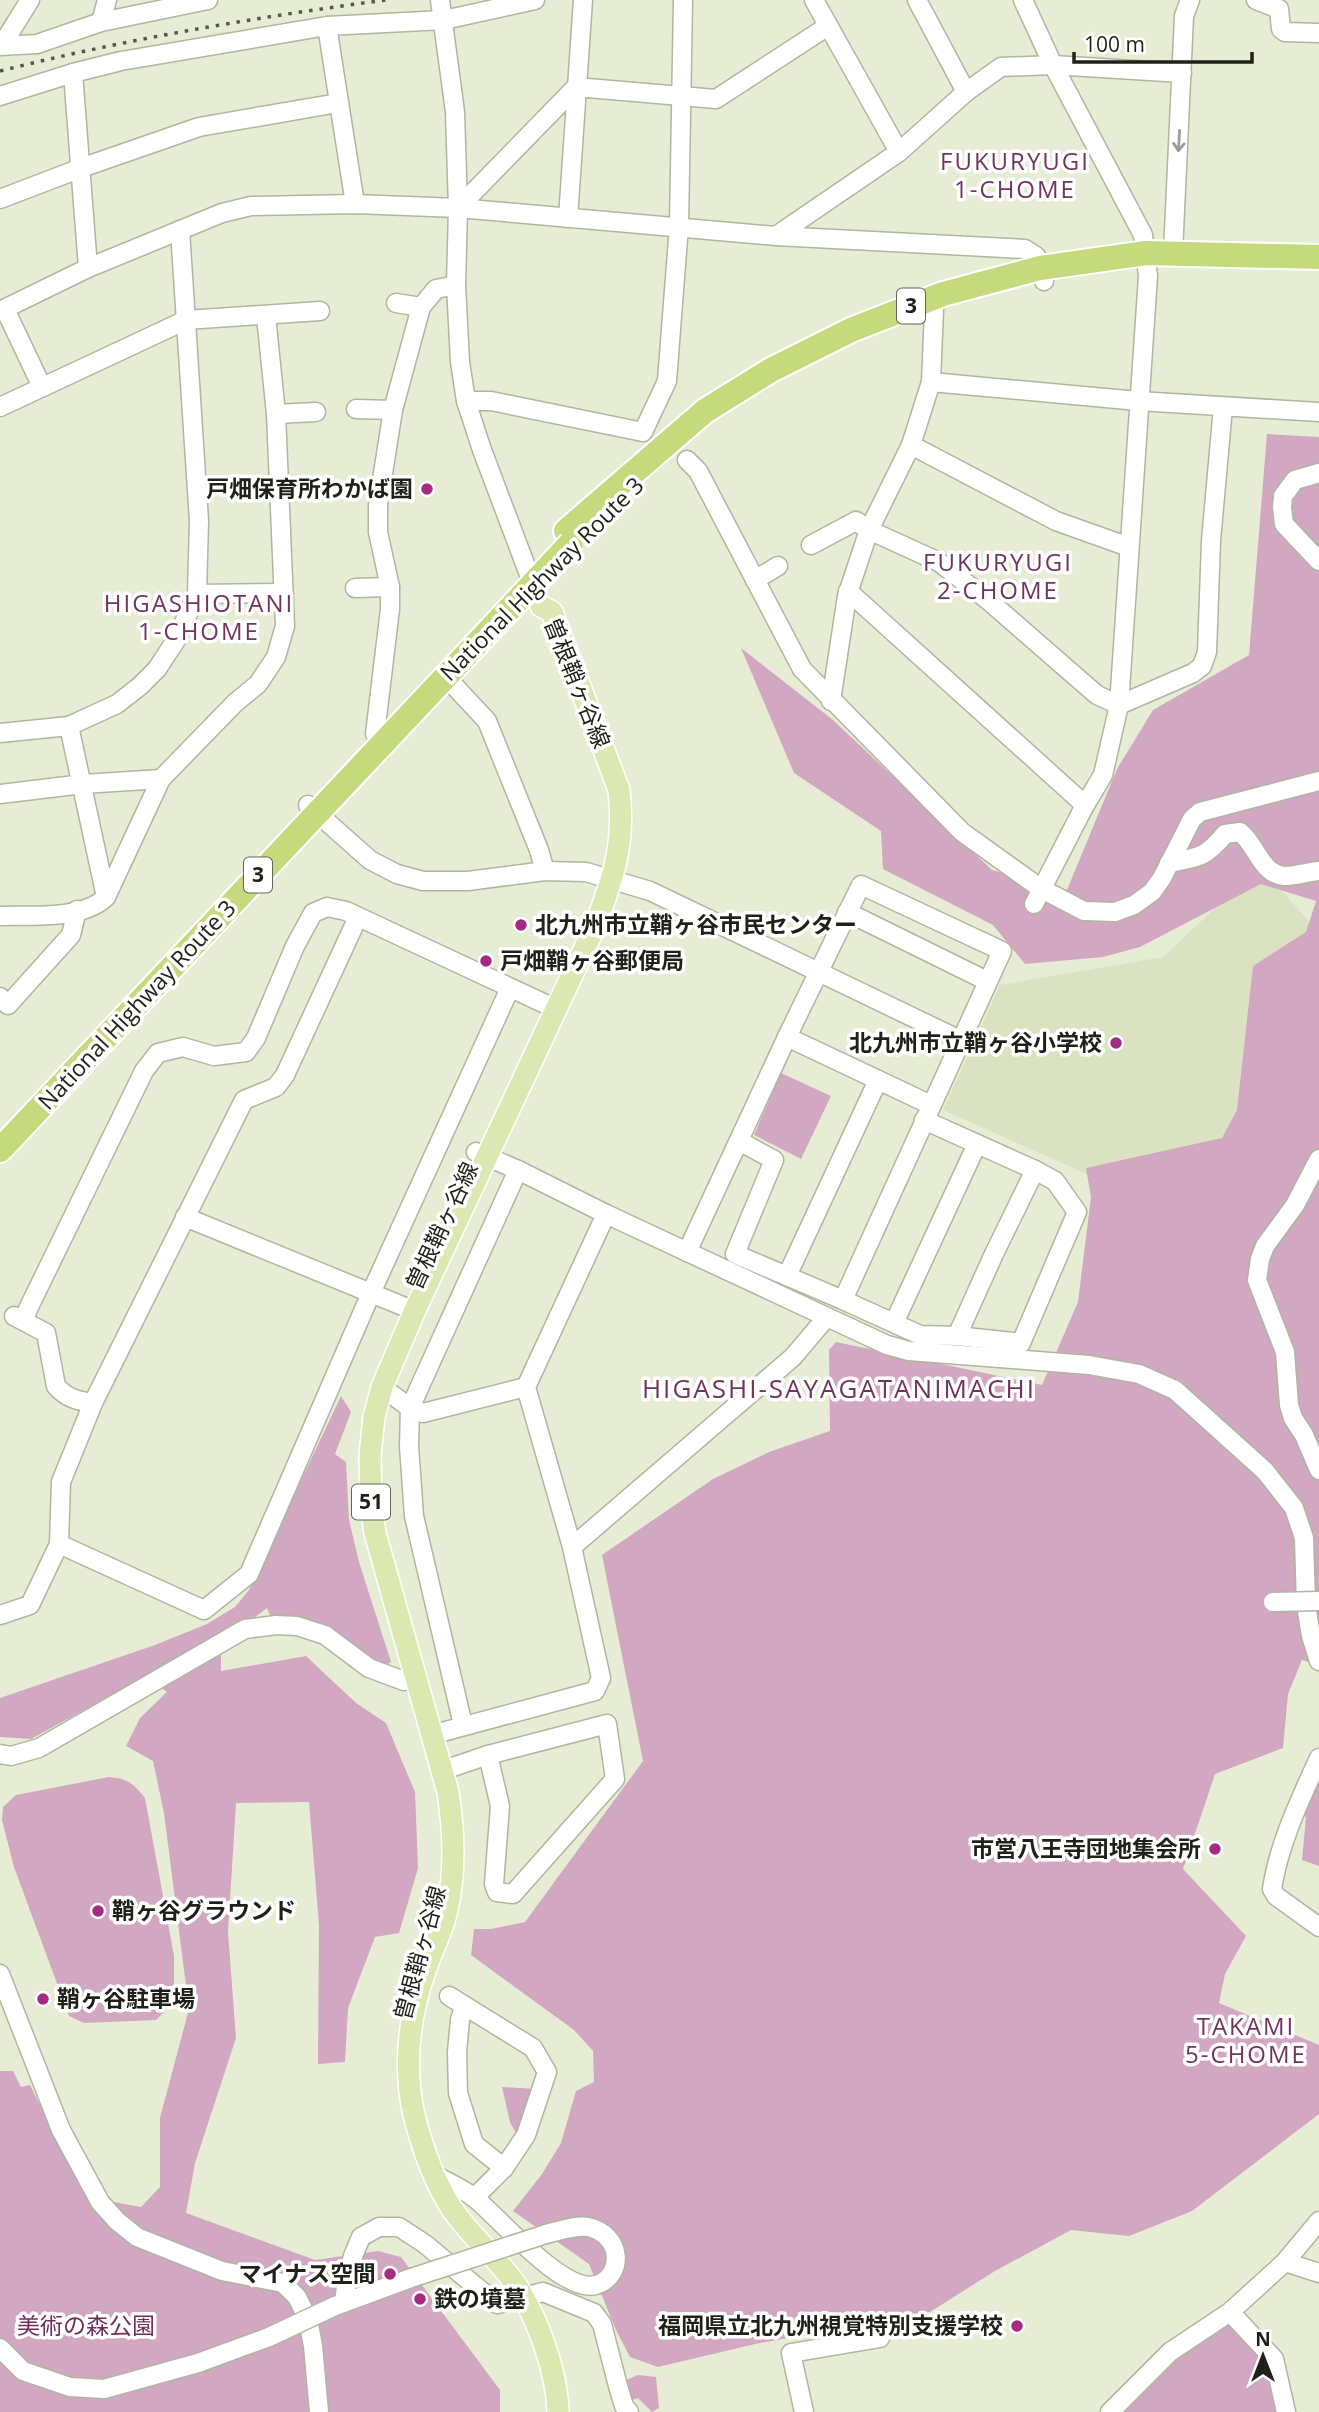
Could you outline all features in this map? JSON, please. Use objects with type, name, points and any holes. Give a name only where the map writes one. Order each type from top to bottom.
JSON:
[{"type":"highway","name":"National Highway Route 3","points":[[0,1135],[312,809],[524,598],[568,537],[705,411],[771,370],[851,330],[943,294],[1042,274],[1173,253],[1319,257]]},
{"type":"highway","name":"National Highway Route 3","points":[[1147,259],[1319,270]]},
{"type":"highway","name":"National Highway Route 3","points":[[568,537],[714,419],[774,382],[855,340],[1042,274]]},
{"type":"highway","name":"National Highway Route 3","points":[[0,1150],[312,809],[375,734],[524,598]]},
{"type":"main road","name":"曽根鞘ヶ谷線","points":[[524,598],[541,615],[603,769],[611,815],[607,878],[551,1007],[375,1374],[364,1415],[360,1454],[364,1535],[438,1793],[442,1820],[436,1912],[410,1982],[400,2024],[399,2091],[413,2150],[424,2180],[454,2229],[518,2300],[545,2344],[558,2412]]},
{"type":"main road","name":"曽根鞘ヶ谷線","points":[[482,1154],[382,1387],[374,1417],[370,1455],[373,1523],[383,1568],[448,1792],[452,1819],[451,1881],[446,1914],[416,1998],[411,2025],[410,2090],[415,2116],[423,2147],[450,2206],[513,2282],[535,2347],[544,2383],[547,2412]]},
{"type":"street","points":[[1,46],[30,0]]},
{"type":"street","points":[[101,22],[107,0]]},
{"type":"street","points":[[1,46],[37,44],[101,22],[208,0]]},
{"type":"street","points":[[0,96],[121,61],[327,26],[444,20],[535,0]]},
{"type":"street","points":[[568,218],[583,0]]},
{"type":"street","points":[[466,401],[491,401],[643,432],[667,382],[679,226],[683,0]]},
{"type":"street","points":[[814,0],[899,152]]},
{"type":"street","points":[[918,0],[966,92]]},
{"type":"street","points":[[1023,0],[1053,65],[1143,236],[1147,259],[1119,705],[1103,775],[1037,896]]},
{"type":"street","points":[[1173,253],[1184,16],[1190,0]]},
{"type":"street","points":[[1256,0],[1279,9],[1281,29],[1285,32],[1319,33]]},
{"type":"street","points":[[440,1],[455,112],[458,208],[456,285],[460,362],[466,401],[524,598]]},
{"type":"street","points":[[327,26],[355,204]]},
{"type":"street","points":[[576,87],[716,99],[828,26]]},
{"type":"street","points":[[776,236],[899,152],[966,92],[1001,67],[1053,65],[1182,73]]},
{"type":"street","points":[[73,73],[88,268]]},
{"type":"street","points":[[458,208],[576,87]]},
{"type":"street","points":[[0,199],[199,127],[338,103]]},
{"type":"street","points":[[42,387],[3,310],[88,268],[222,213],[251,206],[355,204],[458,208],[776,236],[1025,249],[1036,256],[1042,274]]},
{"type":"street","points":[[0,733],[69,726],[117,704],[148,678],[176,640],[197,594],[200,522],[180,230]]},
{"type":"street","points":[[375,734],[390,609],[390,587],[378,532],[378,505],[393,410],[421,307],[436,289],[456,285]]},
{"type":"street","points":[[396,303],[421,307]]},
{"type":"street","points":[[831,701],[848,591],[869,530],[911,445],[931,382],[934,310]]},
{"type":"street","points":[[0,407],[186,320],[320,311]]},
{"type":"street","points":[[0,916],[58,915],[96,906],[107,898],[161,779],[235,703],[258,684],[276,657],[285,626],[276,414],[266,316]]},
{"type":"street","points":[[931,382],[1138,401],[1319,412]]},
{"type":"street","points":[[811,545],[856,521],[869,530],[939,562],[989,601],[1097,695],[1119,705],[1193,673],[1202,666],[1207,652],[1211,541],[1223,407]]},
{"type":"street","points":[[356,410],[393,410]]},
{"type":"street","points":[[276,414],[316,412]]},
{"type":"street","points":[[911,445],[1056,522],[1129,547]]},
{"type":"street","points":[[687,460],[698,471],[802,669],[962,832],[1037,896],[1084,911],[1115,912],[1134,905],[1152,892],[1192,819],[1200,812],[1319,781]]},
{"type":"street","points":[[1319,473],[1296,480],[1283,496],[1282,508],[1284,524],[1319,562]]},
{"type":"street","points":[[755,580],[778,566]]},
{"type":"street","points":[[355,588],[390,587]]},
{"type":"street","points":[[848,591],[1085,806]]},
{"type":"street","points":[[197,594],[284,593]]},
{"type":"street","points":[[446,677],[487,721],[539,849],[545,872]]},
{"type":"street","points":[[69,726],[107,898]]},
{"type":"street","points":[[0,794],[83,784],[161,779]]},
{"type":"street","points":[[312,809],[370,860],[397,874],[423,881],[468,881],[545,872],[586,872],[650,891],[960,1040]]},
{"type":"street","points":[[1170,863],[1200,857],[1210,852],[1225,834],[1240,832],[1247,837],[1267,869],[1282,876],[1319,871]]},
{"type":"street","points":[[687,1252],[861,885],[1002,951],[843,1300]]},
{"type":"street","points":[[93,1403],[76,1400],[62,1393],[56,1386],[46,1333],[19,1318],[27,1309],[144,1071],[158,1053],[183,1047],[214,1056],[246,1052],[256,1038],[295,946],[313,913],[327,907],[358,917],[551,1007]]},
{"type":"street","points":[[0,997],[8,1005],[71,935],[77,910]]},
{"type":"street","points":[[847,912],[987,981]]},
{"type":"street","points":[[0,1615],[30,1605],[60,1544],[61,1482],[93,1403],[244,1100],[276,1087],[285,1075],[358,917]]},
{"type":"street","points":[[60,1544],[204,1610],[249,1574],[371,1293],[510,988]]},
{"type":"street","points":[[738,1141],[774,1160],[735,1254],[920,1335],[1021,1343],[1077,1212],[1055,1181],[977,1144],[878,1080],[787,1037]]},
{"type":"street","points":[[787,1276],[878,1080]]},
{"type":"street","points":[[894,1323],[977,1144]]},
{"type":"street","points":[[482,1154],[887,1345],[909,1351],[1089,1365],[1139,1374],[1175,1390],[1265,1471],[1294,1508],[1304,1538],[1306,1605],[1311,1636],[1319,1661]]},
{"type":"street","points":[[1319,1159],[1295,1205],[1265,1246],[1257,1279],[1285,1352],[1289,1405],[1293,1418],[1304,1435],[1319,1471]]},
{"type":"street","points":[[463,1725],[414,1516],[409,1446],[410,1408],[518,1170]]},
{"type":"street","points":[[957,1336],[1035,1170]]},
{"type":"street","points":[[431,1735],[595,1691],[601,1678],[572,1547],[526,1387],[606,1214]]},
{"type":"street","points":[[185,1217],[405,1307]]},
{"type":"street","points":[[572,1547],[793,1357],[826,1318]]},
{"type":"street","points":[[382,1387],[410,1408],[423,1413],[526,1387]]},
{"type":"street","points":[[1273,1602],[1319,1601]]},
{"type":"street","points":[[0,1754],[11,1756],[38,1748],[246,1629],[276,1625],[297,1626],[316,1632],[325,1635],[369,1668],[404,1681]]},
{"type":"street","points":[[441,1772],[488,1755],[607,1724],[615,1779],[513,1894],[497,1892],[494,1884],[500,1807],[488,1755]]},
{"type":"street","points":[[1319,1758],[1293,1816],[1275,1866],[1272,1889],[1276,1896],[1319,1927]]},
{"type":"street","points":[[0,1974],[61,2130],[100,2202],[117,2221],[137,2237],[222,2271],[282,2283],[296,2297],[308,2319],[319,2412]]},
{"type":"street","points":[[475,2197],[504,2168],[526,2135],[547,2072],[533,2048],[457,2002],[460,2020],[457,2052],[458,2093],[474,2144],[504,2168]]},
{"type":"street","points":[[0,2348],[23,2371],[70,2387],[104,2389],[198,2363],[269,2337],[340,2304],[411,2278],[546,2234],[585,2227],[606,2234],[615,2248],[614,2268],[608,2278],[599,2284],[585,2287],[564,2278],[475,2197],[435,2175]]},
{"type":"street","points":[[1110,2412],[1170,2352],[1230,2312],[1285,2262],[1319,2221]]},
{"type":"street","points":[[340,2304],[361,2237],[379,2227],[399,2227],[496,2304],[543,2291],[594,2313],[602,2325],[624,2406],[629,2412]]},
{"type":"street","points":[[1285,2262],[1319,2273]]},
{"type":"street","points":[[1230,2312],[1274,2359],[1286,2412]]},
{"type":"street","points":[[804,2412],[791,2353],[880,2337]]},
{"type":"shaded area","name":"北九州市立鞘ヶ谷小学校","points":[[1260,866],[1319,933],[1234,1155],[1100,1180],[943,1110],[1000,985],[1163,957]]},
{"type":"green space","points":[[1267,434],[1319,437],[1319,1666],[1302,1660],[1288,1694],[1283,1748],[1215,1774],[1183,1869],[1246,1936],[1225,1974],[1219,2003],[1319,2045],[1319,2114],[1192,2211],[1129,2236],[1071,2230],[995,2271],[930,2312],[755,2344],[658,2367],[630,2357],[589,2264],[513,2211],[542,2174],[561,2143],[576,2091],[594,2082],[593,2051],[574,2030],[471,1955],[474,1929],[491,1929],[525,1922],[643,1761],[602,1555],[713,1479],[769,1452],[830,1431],[829,1350],[836,1342],[1042,1385],[1078,1302],[1091,1197],[1086,1168],[1222,1138],[1237,1110],[1253,966],[1306,932],[1316,901],[1261,884],[1140,947],[1103,957],[1025,964],[993,925],[883,869],[881,831],[794,773],[741,648],[833,720],[992,870],[1067,890],[1117,769],[1153,710],[1249,655]]},
{"type":"green space","points":[[781,1073],[831,1096],[801,1159],[754,1135]]},
{"type":"green space","name":"美術の森公園","points":[[341,1396],[351,1412],[335,1454],[346,1462],[349,1520],[359,1562],[391,1662],[382,1668],[272,1620],[267,1608],[249,1622],[221,1635],[221,1671],[306,1656],[356,1703],[386,1723],[415,1792],[418,1868],[399,1933],[375,1937],[348,2008],[345,2062],[318,2064],[319,1925],[309,1802],[236,1803],[228,1932],[236,2038],[195,2163],[186,2213],[315,2260],[378,2251],[401,2257],[500,2390],[500,2412],[0,2412],[0,2071],[13,2071],[21,2087],[30,2085],[86,2197],[141,2207],[160,2187],[160,2118],[189,2009],[164,1813],[153,1761],[126,1746],[140,1718],[167,1692],[146,1676],[31,1739],[0,1737],[0,1698],[155,1645],[207,1624],[235,1607],[249,1590]]},
{"type":"green space","name":"鞘ヶ谷グラウンド","points":[[109,1777],[130,1783],[145,1798],[174,1956],[174,2002],[156,2020],[84,2023],[69,2016],[14,1867],[2,1820],[3,1807],[16,1795]]},
{"type":"green space","points":[[1319,1780],[1319,1866],[1302,1860],[1306,1817],[1303,1815]]},
{"type":"green space","points":[[502,2087],[536,2089],[518,2137],[510,2122]]},
{"type":"green space","points":[[1226,2323],[1234,2325],[1270,2364],[1281,2412],[1117,2412],[1164,2365]]},
{"type":"green space","points":[[638,2375],[656,2377],[659,2408],[652,2412],[638,2398],[632,2400],[624,2381]]},
{"type":"railway","points":[[0,71],[192,30],[386,0]]},
{"type":"place","name":"戸畑保育所わかば園","points":[[427,489]]},
{"type":"place","name":"北九州市立鞘ヶ谷市民センター","points":[[521,925]]},
{"type":"place","name":"戸畑鞘ヶ谷郵便局","points":[[486,961]]},
{"type":"place","name":"北九州市立鞘ヶ谷小学校","points":[[1116,1043]]},
{"type":"place","name":"市営八王寺団地集会所","points":[[1215,1849]]},
{"type":"place","name":"鞘ヶ谷グラウンド","points":[[98,1911]]},
{"type":"place","name":"鞘ヶ谷駐車場","points":[[43,1999]]},
{"type":"place","name":"マイナス空間","points":[[390,2274]]},
{"type":"place","name":"鉄の墳墓","points":[[420,2299]]},
{"type":"place","name":"福岡県立北九州視覚特別支援学校","points":[[1017,2326]]},
{"type":"district","name":"FUKURYUGI 1-CHOME","points":[[1015,176]]},
{"type":"district","name":"FUKURYUGI 2-CHOME","points":[[998,577]]},
{"type":"district","name":"HIGASHIOTANI 1-CHOME","points":[[199,618]]},
{"type":"district","name":"HIGASHI-SAYAGATANIMACHI","points":[[839,1389]]},
{"type":"district","name":"TAKAMI 5-CHOME","points":[[1246,2041]]}]
